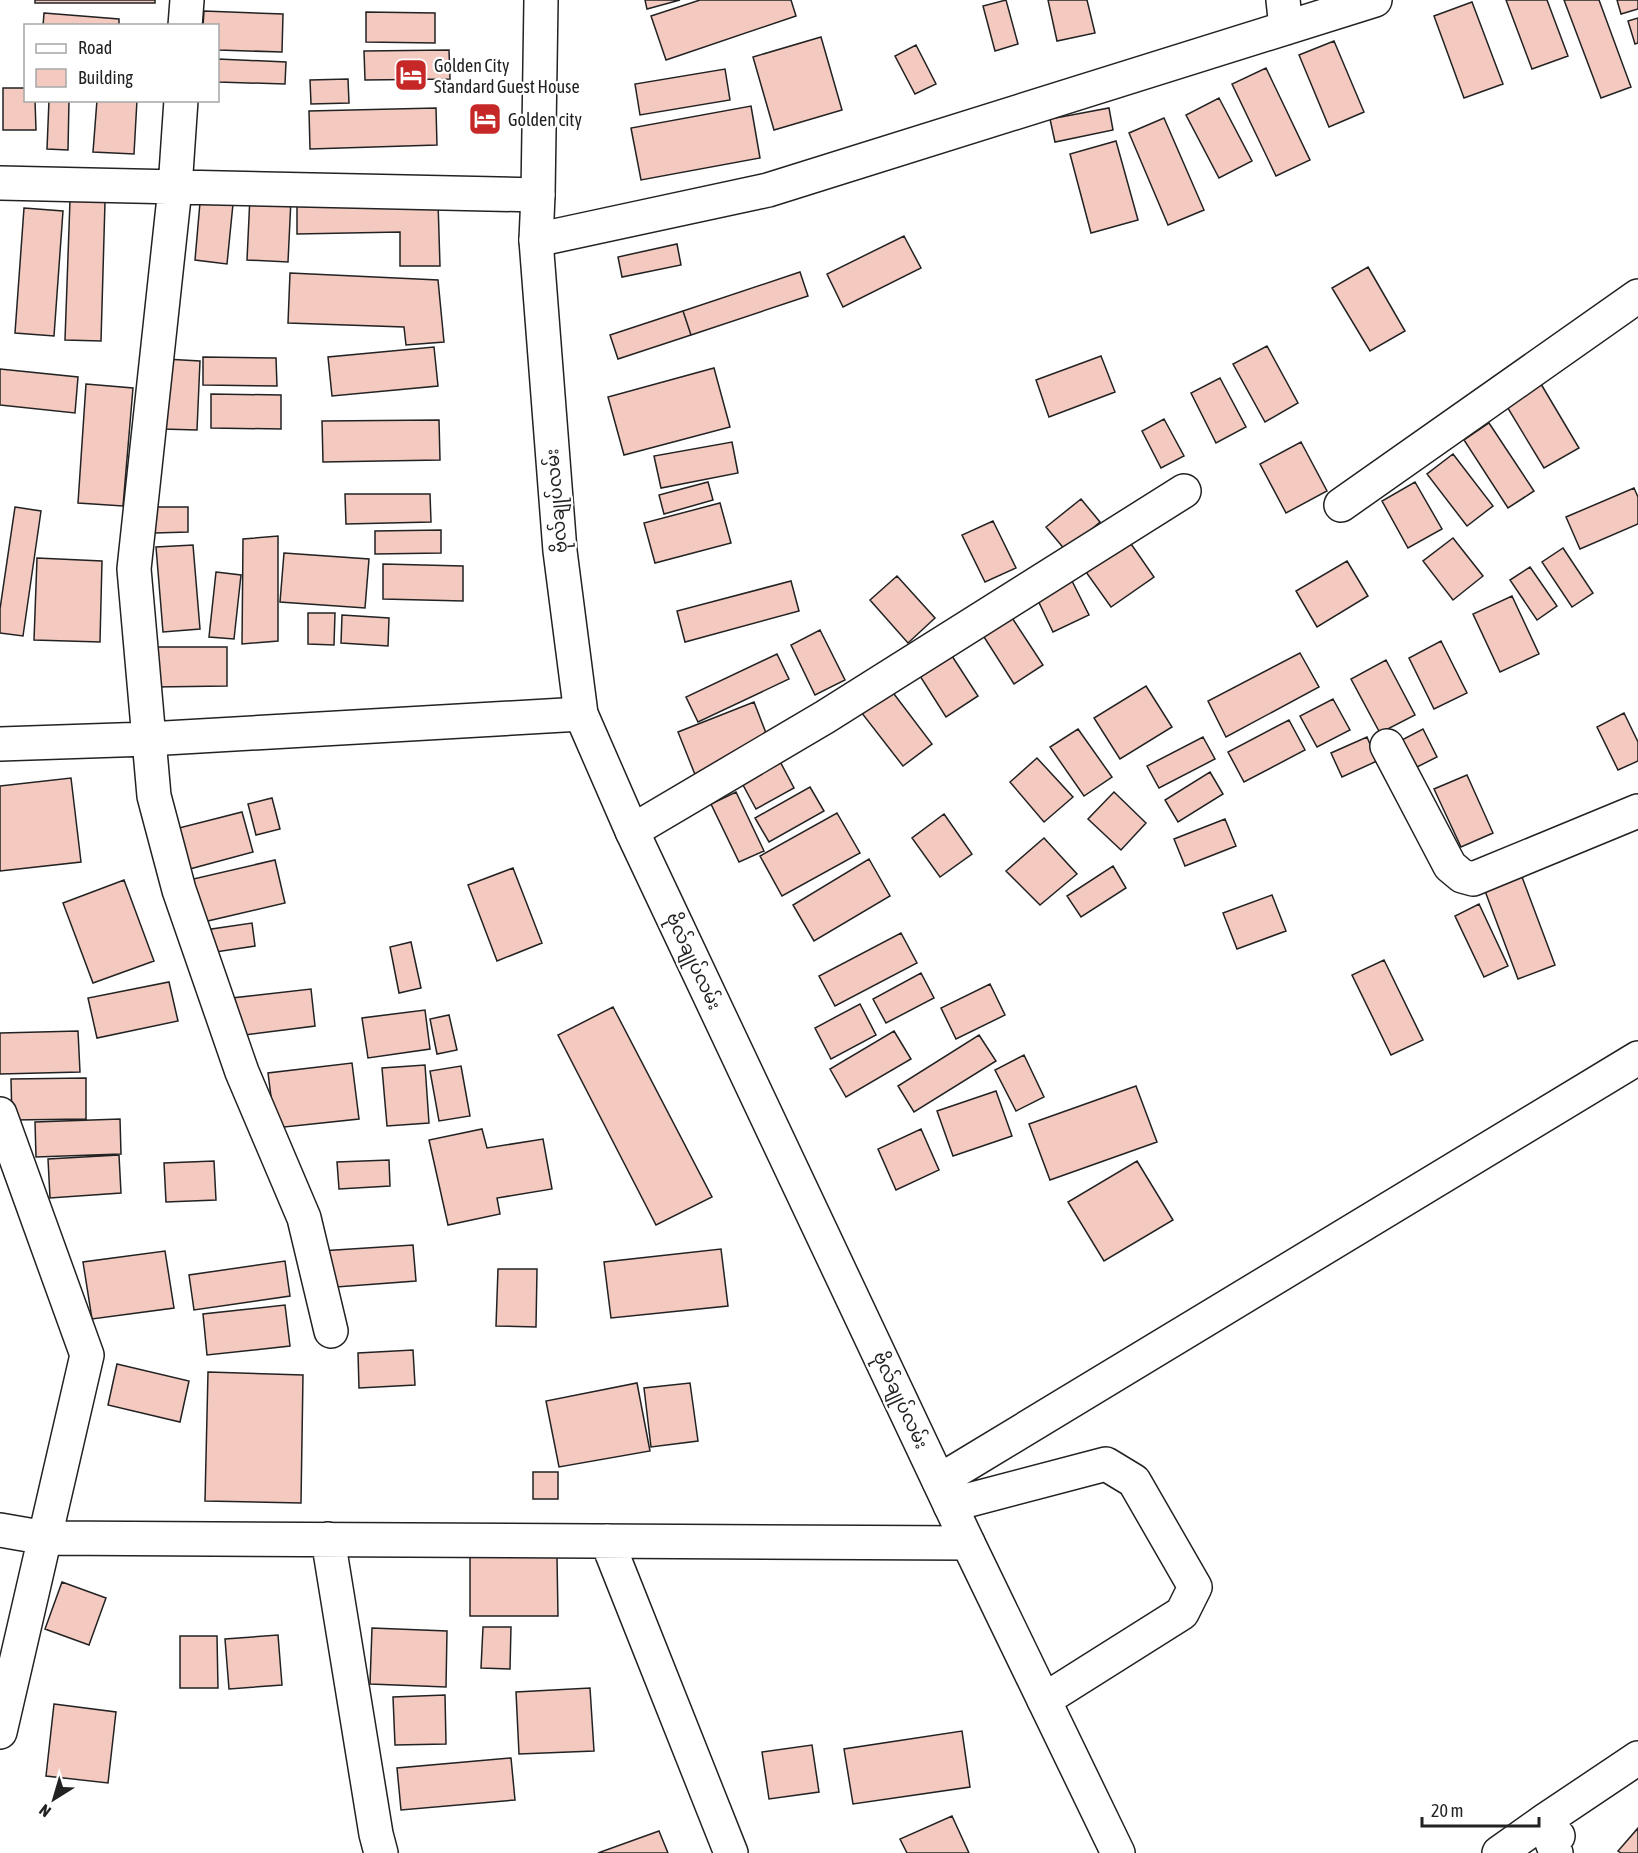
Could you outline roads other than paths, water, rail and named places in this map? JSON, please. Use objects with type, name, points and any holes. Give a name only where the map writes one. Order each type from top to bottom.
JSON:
[{"type":"street","points":[[185,24],[187,0]]},
{"type":"street","name":"ဗိုလ်ချုပ်လမ်း","points":[[541,0],[536,240],[560,551],[581,714],[632,831],[968,1543],[1118,1853]]},
{"type":"street","points":[[536,240],[768,190],[1284,14],[1375,0]]},
{"type":"street","points":[[181,102],[175,188],[134,569],[154,796],[179,890],[242,1072],[304,1218],[331,1331]]},
{"type":"street","points":[[0,183],[538,195]]},
{"type":"street","points":[[1341,505],[1638,297]]},
{"type":"street","points":[[632,831],[825,717],[1185,491]]},
{"type":"street","points":[[0,744],[148,739],[581,714]]},
{"type":"street","points":[[1387,746],[1450,866],[1467,878],[1473,879],[1638,811]]},
{"type":"street","points":[[945,1493],[1638,1058]]},
{"type":"street","points":[[0,1114],[10,1165],[87,1356],[0,1732]]},
{"type":"street","points":[[945,1493],[1106,1464],[1134,1481],[1195,1587],[1182,1613],[1044,1700]]},
{"type":"street","points":[[0,1530],[46,1538],[968,1543]]},
{"type":"street","points":[[328,1539],[381,1853]]},
{"type":"street","points":[[607,1541],[731,1853]]},
{"type":"street","points":[[1499,1853],[1638,1758]]},
{"type":"street","points":[[1544,1821],[1556,1853]]},
{"type":"street","points":[[1544,1821],[1573,1853]]},
{"type":"place","name":"Golden City Standard Guest House","points":[[411,75]]},
{"type":"place","name":"Golden city","points":[[485,119]]}]
